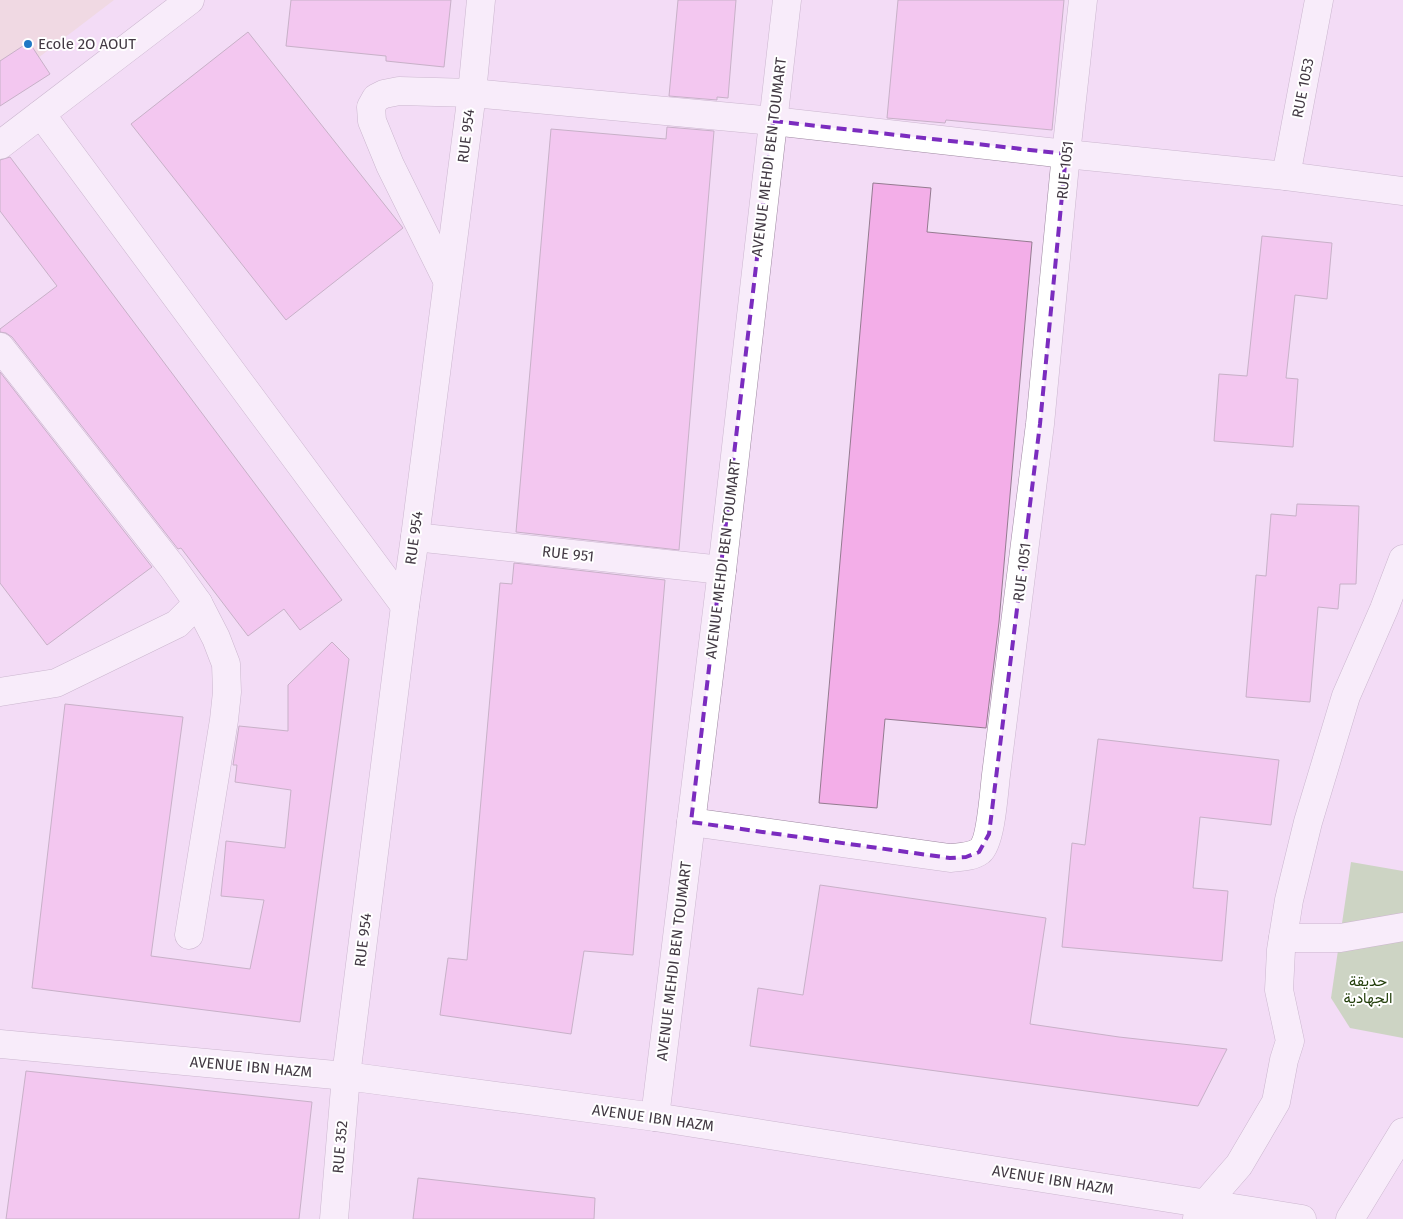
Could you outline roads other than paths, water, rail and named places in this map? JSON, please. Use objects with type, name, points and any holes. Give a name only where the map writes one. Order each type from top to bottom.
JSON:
[{"type":"street","points":[[0,145],[190,0]]},
{"type":"street","name":"RUE 954","points":[[346,1076],[472,93],[482,0]]},
{"type":"street","name":"AVENUE MEHDI BEN TOUMART","points":[[655,1118],[722,570],[787,0]]},
{"type":"street","name":"RUE 1051","points":[[691,822],[950,858],[979,852],[984,846],[988,834],[996,775],[1040,424],[1083,0]]},
{"type":"street","name":"RUE 1053","points":[[1286,176],[1320,0]]},
{"type":"street","points":[[447,280],[390,165],[372,121],[371,107],[376,98],[384,94],[399,91],[472,93],[773,121],[1066,154],[1286,176],[1403,191]]},
{"type":"street","points":[[41,114],[405,606]]},
{"type":"street","points":[[0,347],[173,568],[198,604],[216,638],[226,664],[227,692],[223,730],[189,935]]},
{"type":"street","name":"RUE 951","points":[[415,537],[722,570]]},
{"type":"street","points":[[1201,1212],[1239,1165],[1276,1102],[1284,1060],[1290,1041],[1279,990],[1283,938],[1289,900],[1308,822],[1346,696],[1384,609],[1403,559]]},
{"type":"street","points":[[0,692],[56,683],[177,624],[198,604]]},
{"type":"street","points":[[1283,938],[1340,938],[1403,926]]},
{"type":"street","name":"AVENUE IBN HAZM","points":[[0,1044],[346,1076],[655,1118],[1201,1212],[1302,1219]]},
{"type":"street","name":"RUE 352","points":[[334,1219],[346,1076]]},
{"type":"street","points":[[1350,1219],[1403,1132]]},
{"type":"place","name":"Ecole 2O AOUT","points":[[28,44]]},
{"type":"park label","name":"حديقة الجهادية","points":[[1368,990]]}]
